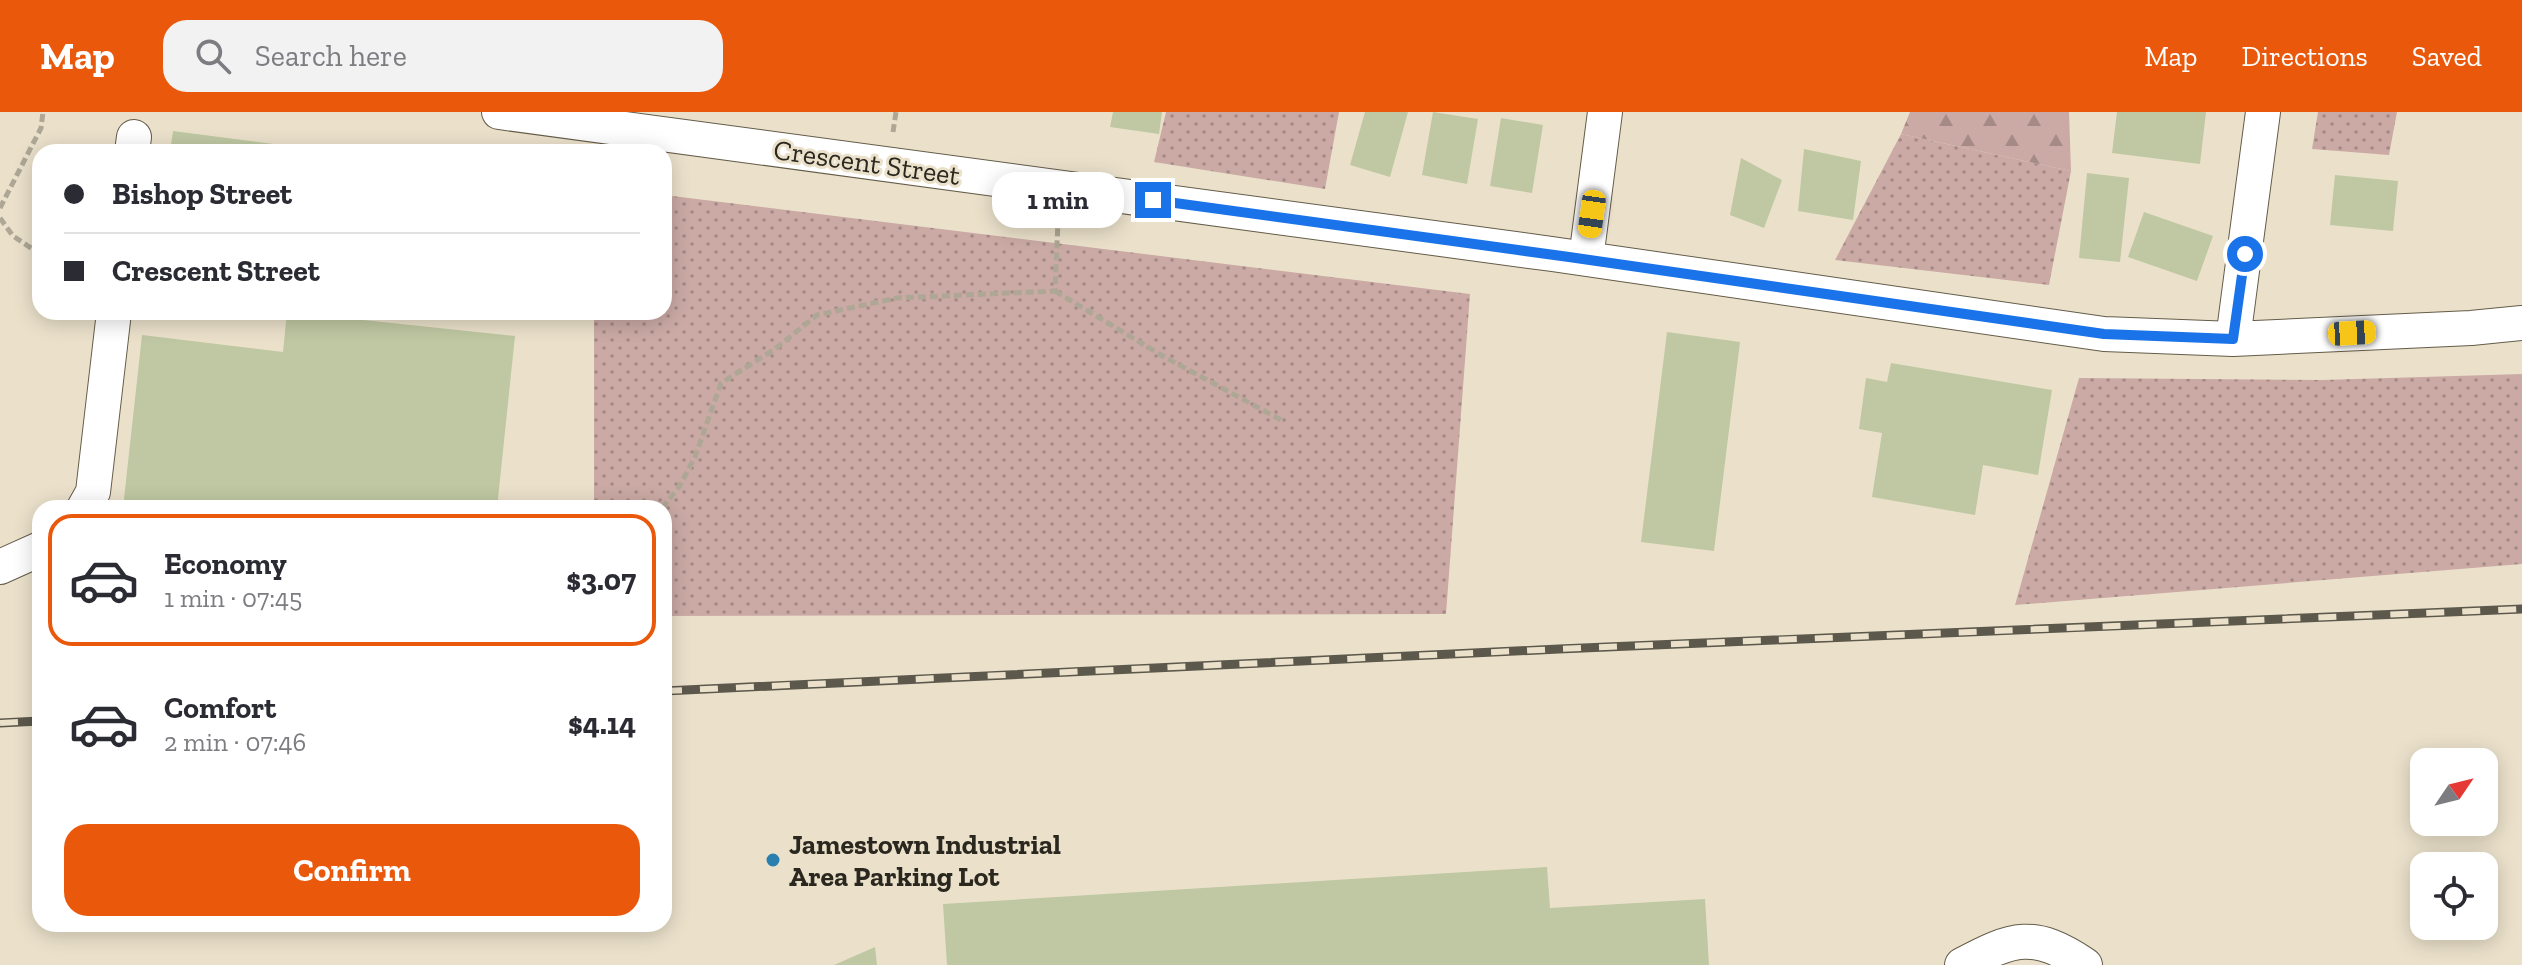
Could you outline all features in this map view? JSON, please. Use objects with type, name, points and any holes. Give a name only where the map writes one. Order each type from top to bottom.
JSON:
[{"type":"street","name":"Crescent Street","points":[[499,112],[1586,259],[2104,334],[2233,339],[2522,323]]},
{"type":"street","points":[[1586,259],[1605,112]]},
{"type":"street","points":[[2233,339],[2263,112]]},
{"type":"street","points":[[88,500],[93,492],[113,320]]},
{"type":"street","points":[[3,566],[32,553]]},
{"type":"street","points":[[1962,965],[1991,948],[2017,941],[2045,945],[2085,965]]},
{"type":"path","points":[[33,144],[41,128],[43,112]]},
{"type":"path","points":[[0,208],[32,146]]},
{"type":"path","points":[[1055,291],[1060,188]]},
{"type":"path","points":[[0,218],[13,236],[32,249]]},
{"type":"path","points":[[668,500],[695,457],[721,383],[775,349],[817,315],[897,298],[1055,291],[1161,355],[1283,421]]},
{"type":"green space","points":[[1166,112],[1339,112],[1325,189],[1154,162]]},
{"type":"green space","points":[[1910,112],[2069,112],[2071,171],[1901,134]]},
{"type":"green space","points":[[2318,112],[2397,112],[2389,155],[2312,149]]},
{"type":"green space","points":[[1901,134],[2071,171],[2049,285],[1835,260]]},
{"type":"green space","points":[[672,196],[1470,294],[1446,614],[672,616],[672,500],[594,500],[594,320],[672,320]]},
{"type":"green space","points":[[2522,374],[2522,564],[2015,605],[2079,378],[2322,380]]},
{"type":"building","points":[[1113,112],[1162,112],[1159,134],[1110,127]]},
{"type":"building","points":[[1365,112],[1408,112],[1390,177],[1350,165]]},
{"type":"building","points":[[1433,112],[1478,119],[1467,184],[1422,175]]},
{"type":"building","points":[[2117,112],[2206,112],[2200,164],[2112,153]]},
{"type":"building","points":[[1501,118],[1543,125],[1532,193],[1490,186]]},
{"type":"building","points":[[173,131],[273,144],[171,144]]},
{"type":"building","points":[[1804,149],[1861,161],[1853,220],[1798,211]]},
{"type":"building","points":[[1741,158],[1782,180],[1764,228],[1730,215]]},
{"type":"building","points":[[2087,173],[2129,178],[2120,262],[2079,258]]},
{"type":"building","points":[[2335,175],[2398,181],[2393,231],[2330,225]]},
{"type":"building","points":[[2144,212],[2213,236],[2197,281],[2128,257]]},
{"type":"building","points":[[286,320],[363,320],[515,336],[498,500],[124,500],[142,335],[283,352]]},
{"type":"building","points":[[1667,332],[1740,342],[1714,551],[1641,542]]},
{"type":"building","points":[[1891,363],[2052,390],[2038,475],[1983,465],[1975,515],[1872,497],[1882,433],[1859,429],[1866,378],[1887,382]]},
{"type":"building","points":[[1547,867],[1550,908],[1705,899],[1709,965],[947,965],[943,904]]},
{"type":"building","points":[[875,947],[877,965],[834,965]]},
{"type":"railway","points":[[672,691],[1559,649],[2522,609]]},
{"type":"railway","points":[[0,723],[32,721]]},
{"type":"place","name":"Jamestown Industrial Area Parking Lot","points":[[773,860]]},
{"type":"route","points":[[1153,200],[2104,334],[2233,339],[2245,254]]}]
